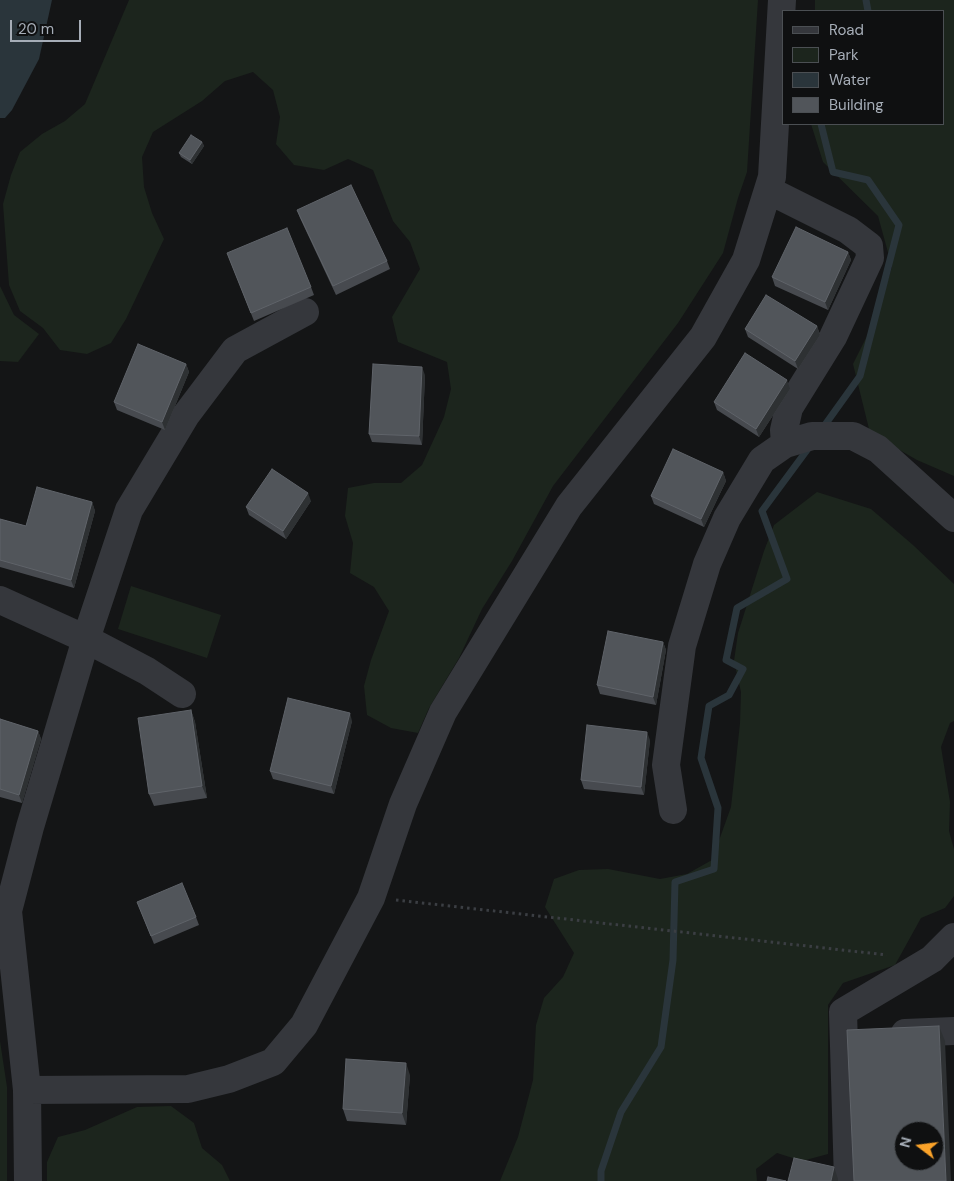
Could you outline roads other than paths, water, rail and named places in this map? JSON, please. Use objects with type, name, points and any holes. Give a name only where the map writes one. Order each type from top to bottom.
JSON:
[{"type":"lane","points":[[27,1090],[188,1089],[229,1079],[273,1062],[304,1025],[371,898],[403,804],[443,712],[569,506],[703,337],[746,260],[772,177],[782,0]]},
{"type":"lane","points":[[768,190],[848,230],[869,246],[870,258],[833,337],[789,408],[784,430],[785,444]]},
{"type":"lane","points":[[28,1181],[27,1090],[4,907],[86,639],[129,510],[186,415],[235,350],[305,312]]},
{"type":"lane","points":[[673,810],[666,766],[682,646],[707,564],[727,518],[762,460],[785,444],[812,436],[853,436],[878,449],[954,518]]},
{"type":"lane","points":[[0,600],[86,639],[147,670],[182,694]]},
{"type":"lane","points":[[848,1181],[843,1012],[932,959],[954,937]]},
{"type":"lane","points":[[843,1035],[954,1031]]},
{"type":"water","points":[[0,0],[52,0],[39,59],[12,110],[5,118],[0,118]]},
{"type":"waterway","points":[[866,0],[868,10]]},
{"type":"waterway","points":[[821,125],[833,172],[868,180],[899,225],[860,376],[822,429]]},
{"type":"waterway","points":[[601,1181],[601,1171],[621,1112],[661,1047],[673,960],[675,882],[714,869],[718,808],[701,758],[709,706],[729,695],[743,669],[726,660],[737,608],[787,579],[762,511],[810,446]]}]
